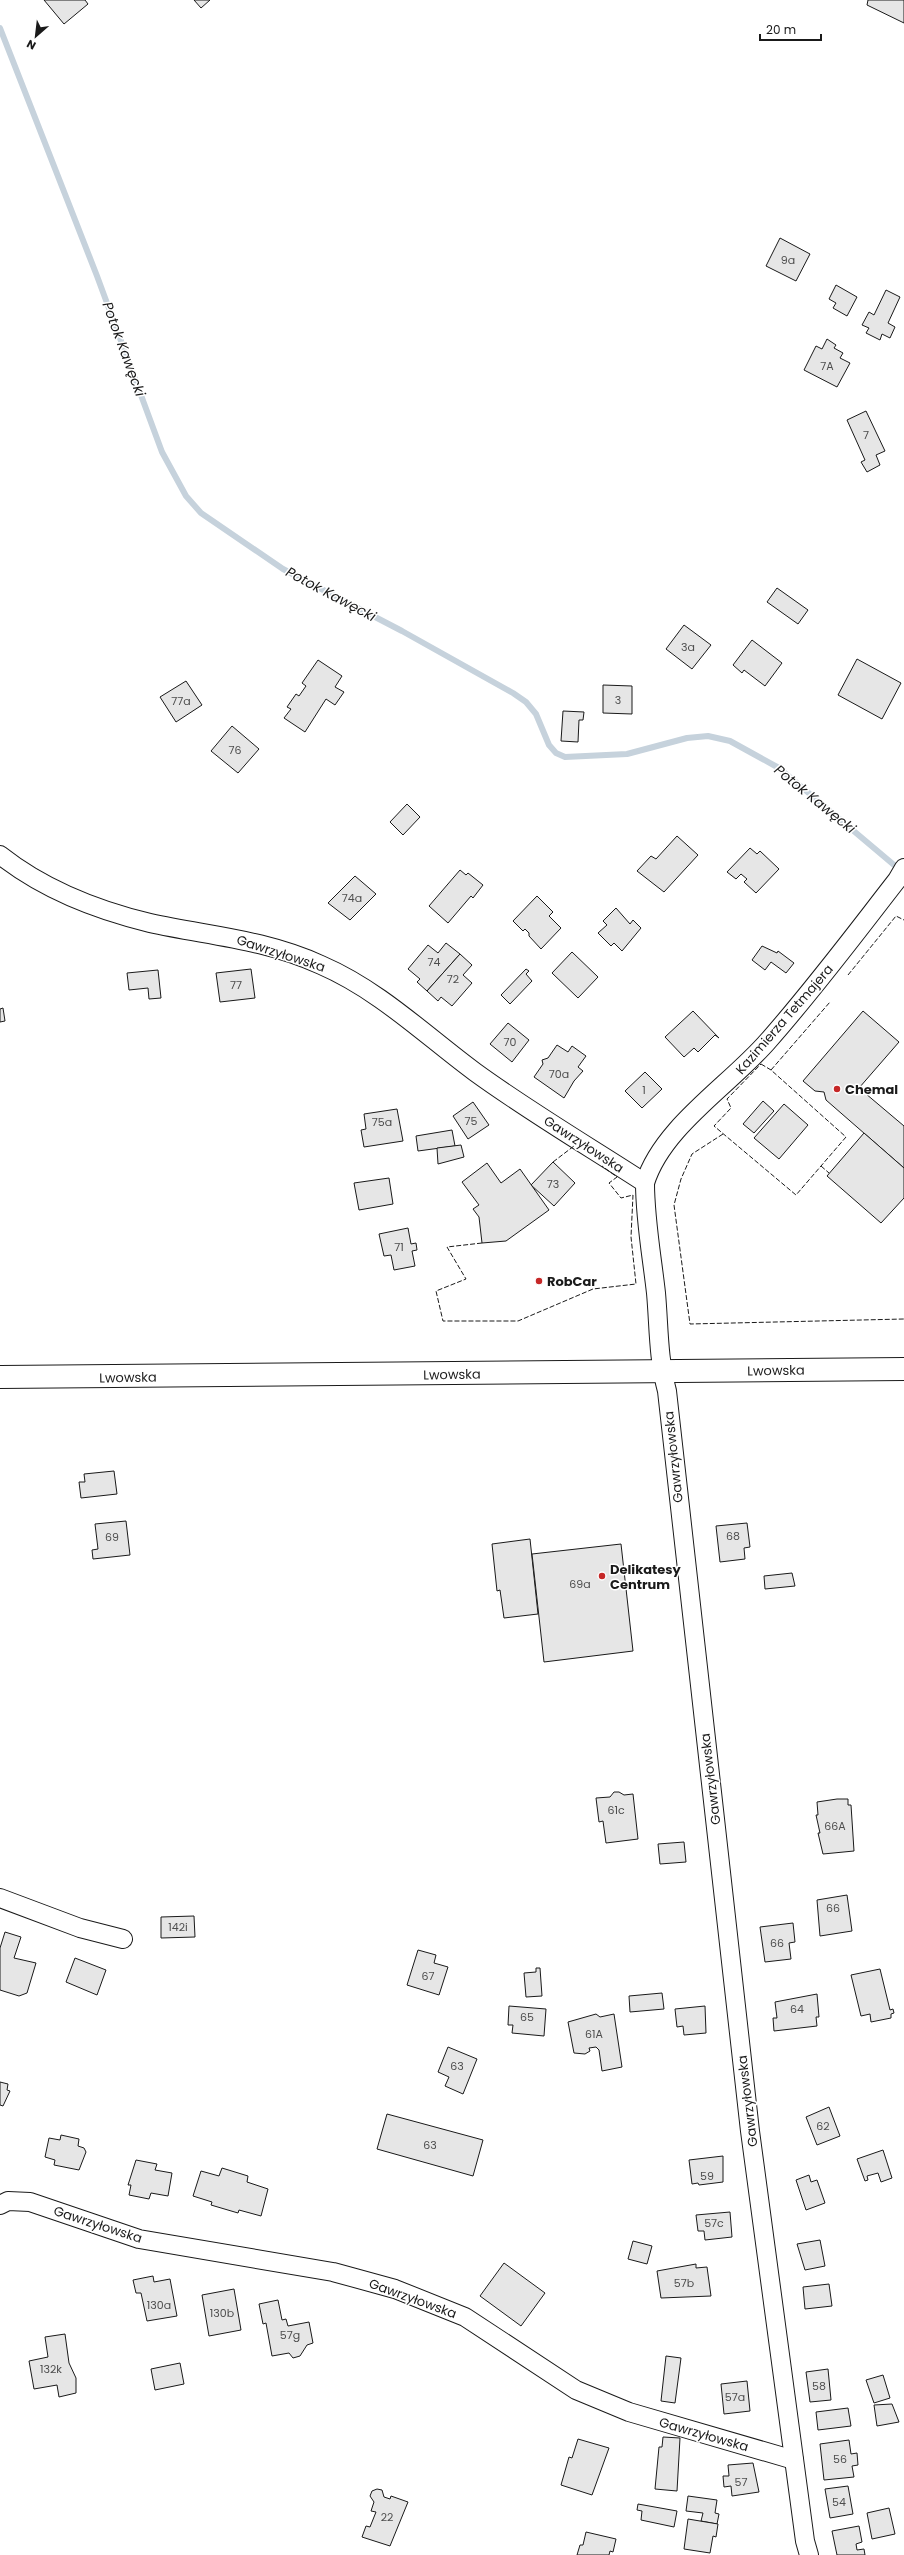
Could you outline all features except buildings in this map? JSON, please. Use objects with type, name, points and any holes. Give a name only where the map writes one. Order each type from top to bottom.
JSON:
[{"type":"main road","name":"Lwowska","points":[[0,1377],[904,1369]]},
{"type":"street","name":"Gawrzyłowska","points":[[0,854],[44,884],[99,908],[152,923],[262,944],[321,964],[382,1000],[495,1086],[645,1183],[645,1206],[656,1295],[662,1372],[666,1391],[750,2131],[805,2541],[809,2555]]},
{"type":"street","name":"Kazimierza Tetmajera","points":[[645,1183],[656,1157],[674,1134],[768,1041],[901,874]]},
{"type":"street","points":[[0,1898],[80,1928],[124,1939]]},
{"type":"street","name":"Gawrzyłowska","points":[[4,2203],[30,2202],[138,2239],[333,2272],[395,2289],[465,2317],[576,2390],[629,2412],[794,2460]]},
{"type":"waterway","name":"Potok Kawęcki","points":[[0,28],[97,276],[162,452],[186,496],[201,513],[283,569],[402,631],[513,693],[526,702],[536,714],[549,745],[556,753],[565,757],[627,754],[687,738],[708,736],[730,741],[779,768],[900,870]]},
{"type":"fence","points":[[848,975],[896,916],[904,920]]},
{"type":"fence","points":[[771,1070],[830,1002]]},
{"type":"fence","points":[[761,1064],[771,1070],[846,1137],[796,1195],[714,1126],[731,1108],[727,1099],[761,1064]]},
{"type":"fence","points":[[723,1134],[692,1154],[681,1179],[674,1205],[690,1324],[904,1319]]},
{"type":"fence","points":[[553,1162],[574,1146]]},
{"type":"fence","points":[[482,1243],[447,1247],[466,1279],[436,1291],[443,1321],[518,1321],[593,1289],[636,1284],[631,1237],[633,1195],[621,1198],[609,1183],[617,1177],[602,1166]]},
{"type":"fence","points":[[821,1166],[829,1173]]},
{"type":"place","name":"Chemal","points":[[837,1089]]},
{"type":"place","name":"RobCar","points":[[539,1281]]},
{"type":"place","name":"Delikatesy Centrum","points":[[602,1576]]}]
